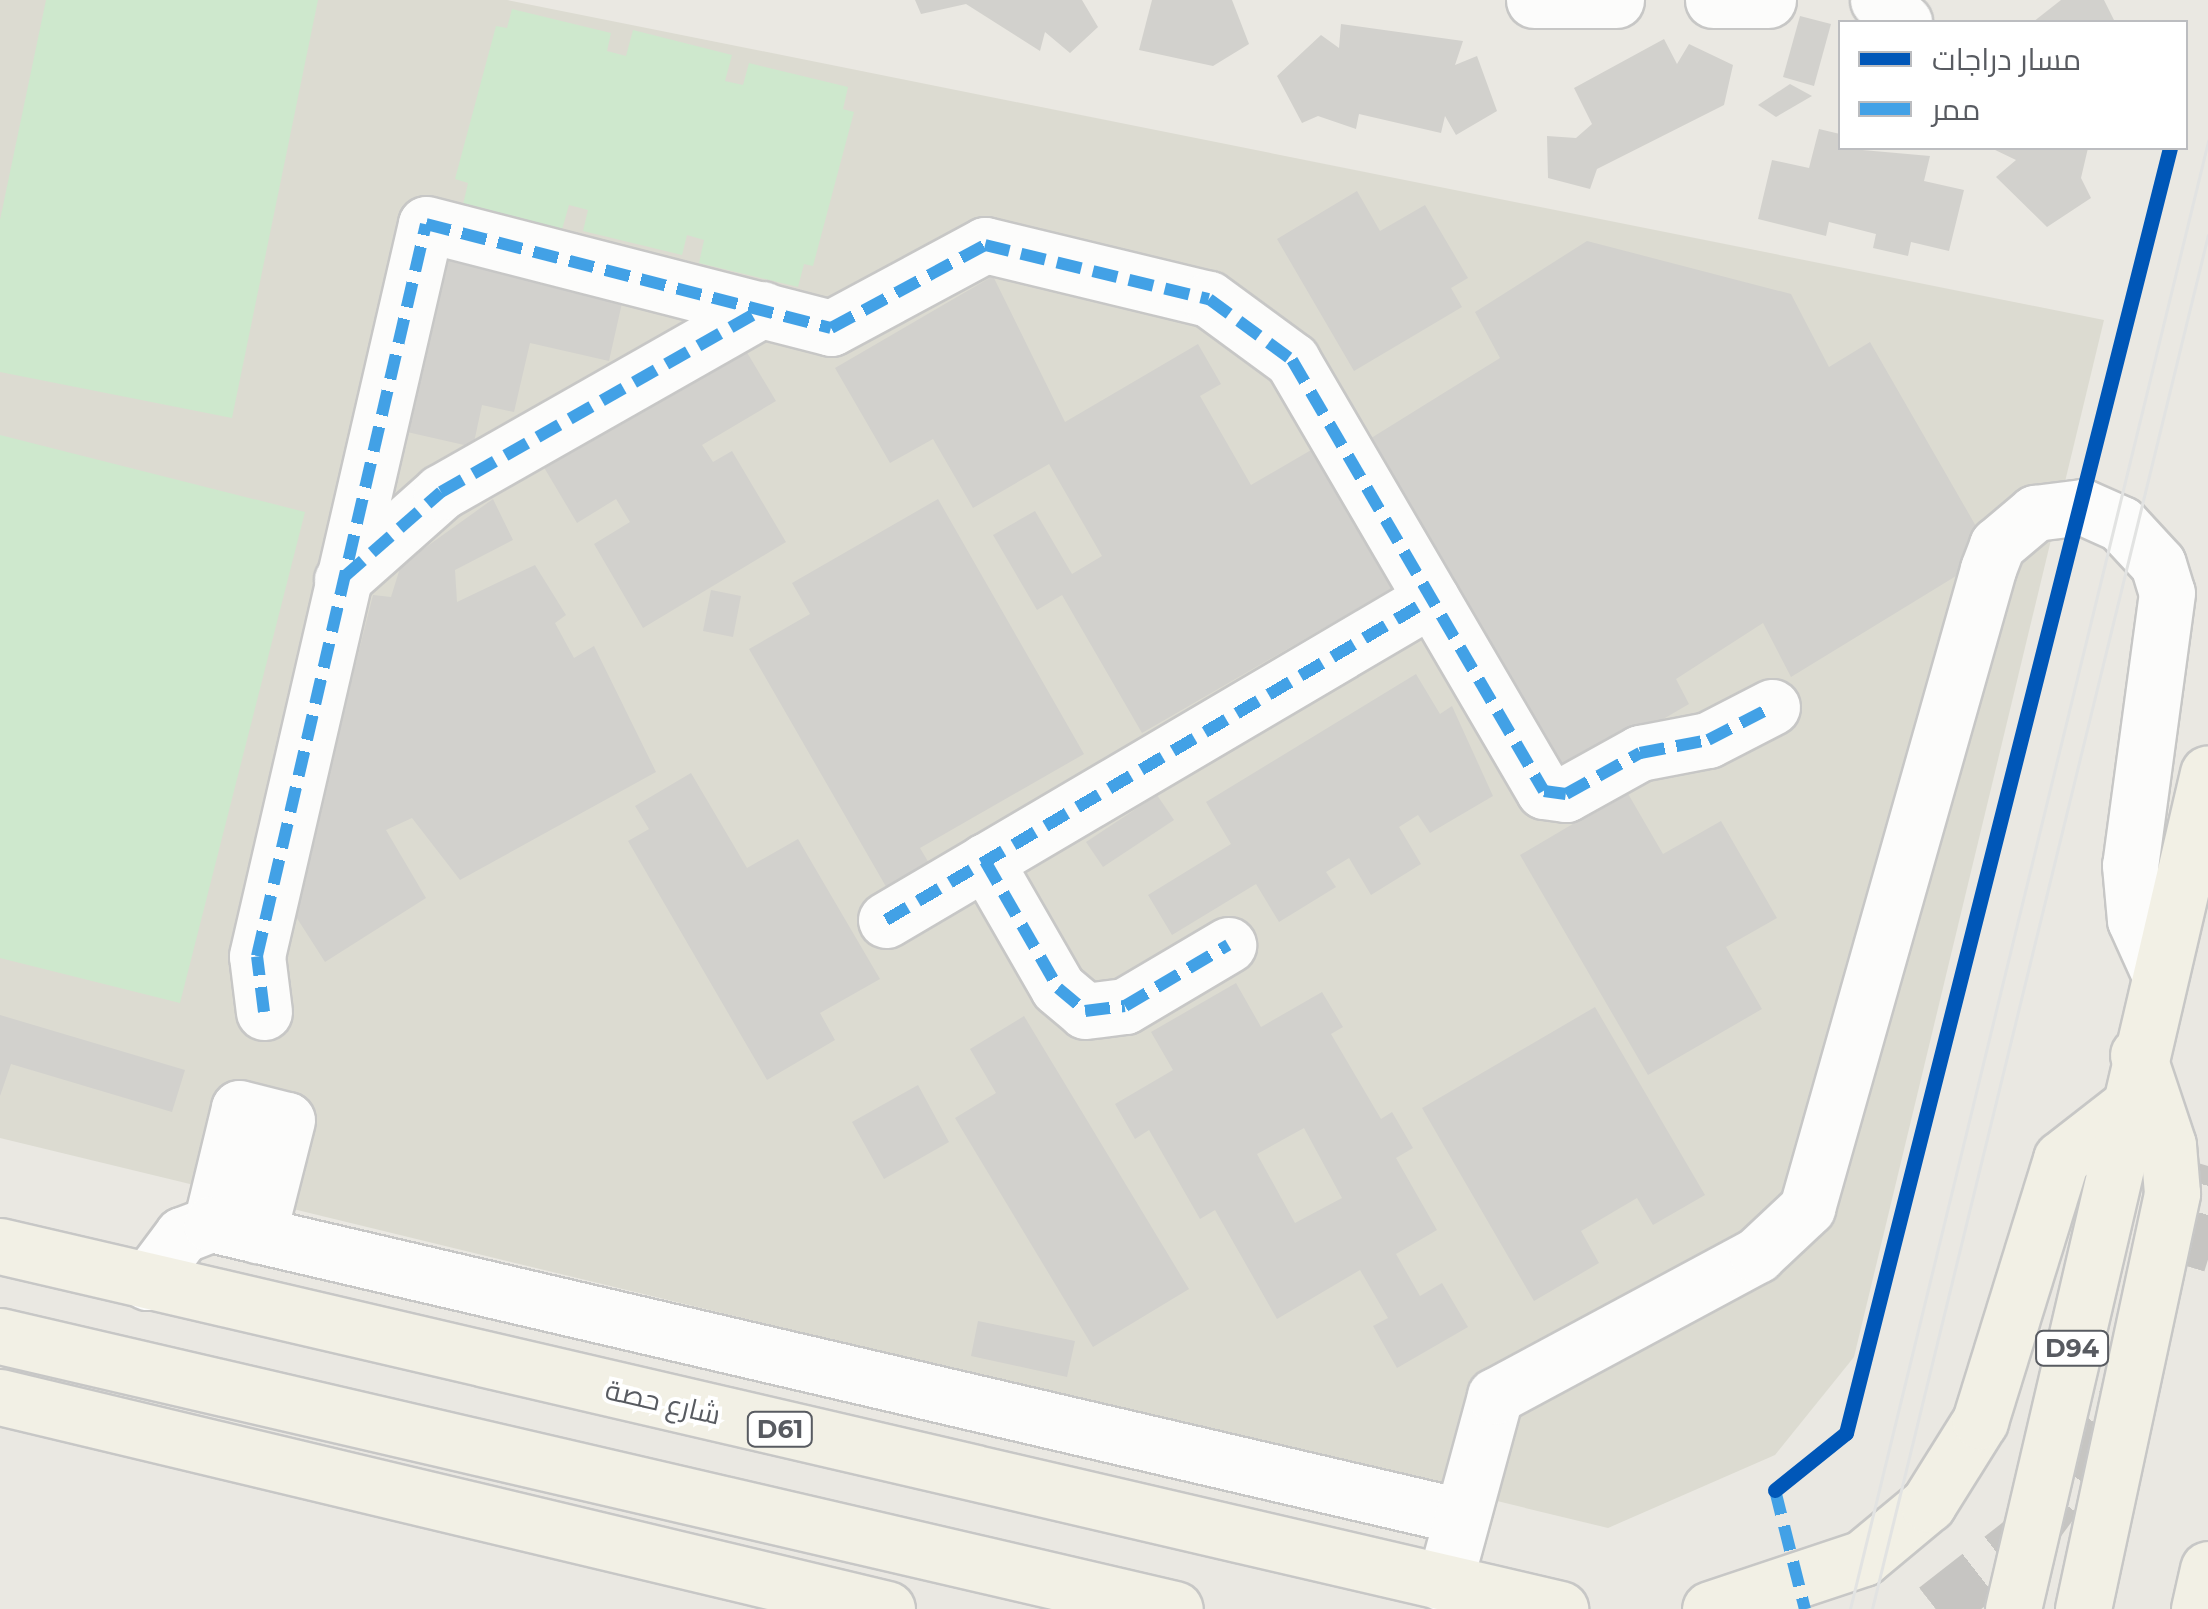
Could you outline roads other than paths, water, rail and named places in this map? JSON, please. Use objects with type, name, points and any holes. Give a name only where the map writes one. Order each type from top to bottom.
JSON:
[{"type":"main road","name":"D94","points":[[2013,1609],[2125,1109],[2208,773]]},
{"type":"main road","points":[[2083,1609],[2172,1193],[2168,1145],[2138,1056]]},
{"type":"main road","points":[[1710,1609],[1863,1558],[1928,1504],[1980,1422],[2060,1160],[2125,1109]]},
{"type":"main road","name":"شارع حصة","points":[[0,1246],[1560,1609]]},
{"type":"main road","points":[[0,1336],[1175,1609]]},
{"type":"main road","points":[[0,1398],[887,1609]]},
{"type":"main road","points":[[0,1425],[111,1426]]},
{"type":"main road","points":[[2198,1609],[2208,1569]]},
{"type":"street","points":[[1534,0],[1616,0]]},
{"type":"street","points":[[1712,0],[1768,0]]},
{"type":"street","points":[[1878,0],[1902,20]]},
{"type":"street","points":[[264,1012],[257,956],[426,224],[842,326],[966,252],[1006,244],[1209,299],[1292,360],[1432,599],[1554,794],[1656,747],[1708,740],[1772,707]]},
{"type":"street","points":[[342,580],[442,492],[763,309]]},
{"type":"street","points":[[1444,1584],[1495,1396],[1757,1254],[1807,1208],[1988,568],[2005,536],[2035,513],[2083,507],[2121,524],[2158,564],[2168,593],[2130,865],[2135,920],[2158,971]]},
{"type":"street","points":[[886,920],[1432,599]]},
{"type":"street","points":[[984,861],[1058,988],[1085,1012],[1125,1006],[1228,944]]},
{"type":"street","points":[[235,1230],[263,1114]]},
{"type":"street","points":[[147,1282],[182,1235],[235,1230],[1460,1516]]},
{"type":"tunnel","points":[[2178,1263],[2208,1165]]},
{"type":"tunnel","points":[[1936,1609],[2023,1541],[2124,1404]]},
{"type":"tram line","points":[[1850,1609],[2208,141]]},
{"type":"tram line","points":[[1872,1609],[2208,235]]}]
